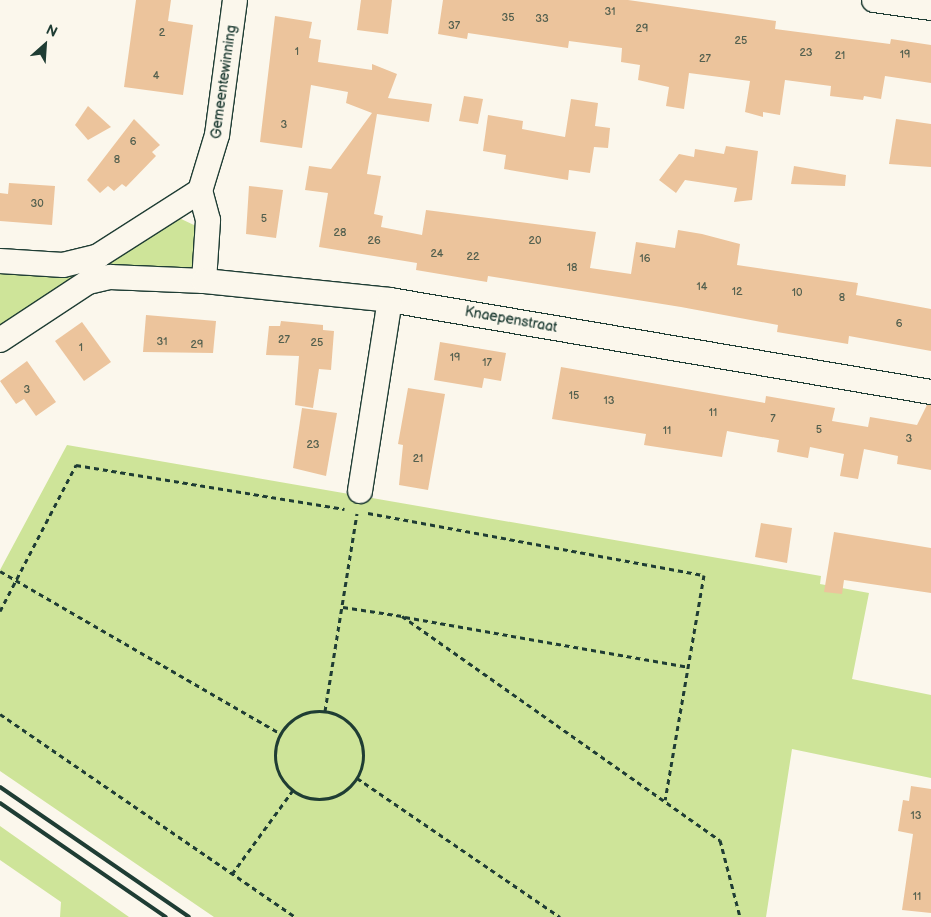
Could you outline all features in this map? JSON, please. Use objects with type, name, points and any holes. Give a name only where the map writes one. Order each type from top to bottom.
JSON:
[{"type":"street","name":"Gemeentewinning","points":[[200,191],[217,135],[235,0]]},
{"type":"street","points":[[874,0],[931,8]]},
{"type":"street","points":[[0,261],[63,265],[98,256],[200,191],[208,220],[204,281]]},
{"type":"street","name":"Knaepenstraat","points":[[0,340],[88,282],[110,277],[204,281],[390,300],[931,392]]},
{"type":"street","points":[[359,501],[390,300]]},
{"type":"path","points":[[0,611],[76,465],[359,501],[704,575],[665,800]]},
{"type":"path","points":[[325,711],[359,501]]},
{"type":"path","points":[[0,571],[280,733]]},
{"type":"path","points":[[343,606],[688,667]]},
{"type":"path","points":[[402,616],[720,840],[740,917]]},
{"type":"path","points":[[325,711],[354,728],[362,746],[357,778],[347,790],[324,799],[293,790],[275,762],[280,733],[294,718],[325,711]]},
{"type":"path","points":[[0,714],[294,917]]},
{"type":"path","points":[[357,778],[560,917]]},
{"type":"path","points":[[232,874],[293,790]]},
{"type":"green space","points":[[177,217],[196,226],[194,263],[188,273],[119,271],[0,332],[0,269],[77,275],[104,265]]},
{"type":"green space","points":[[67,445],[821,576],[820,584],[869,593],[852,679],[931,695],[931,778],[792,749],[766,917],[214,917],[0,771],[0,570]]},
{"type":"green space","points":[[0,826],[129,917],[60,917],[61,902],[0,860]]},
{"type":"building","points":[[136,0],[171,0],[168,21],[193,25],[183,95],[124,87]]},
{"type":"building","points":[[361,0],[392,0],[388,34],[357,30]]},
{"type":"building","points":[[443,0],[628,0],[776,21],[775,29],[890,44],[891,39],[931,45],[931,83],[885,76],[881,99],[864,96],[863,100],[830,96],[831,86],[785,80],[780,115],[763,112],[763,117],[745,112],[750,81],[689,73],[684,109],[666,106],[669,87],[638,80],[640,65],[621,62],[622,48],[569,41],[568,48],[468,33],[467,39],[438,34]]},
{"type":"building","points":[[275,16],[312,22],[309,38],[321,40],[318,62],[372,70],[372,64],[397,74],[388,98],[432,104],[429,122],[377,114],[367,174],[381,176],[374,214],[383,216],[381,227],[422,235],[426,210],[596,232],[590,268],[631,274],[636,242],[675,248],[678,230],[702,234],[740,244],[737,265],[858,283],[856,295],[931,309],[931,351],[849,336],[848,344],[777,332],[778,325],[681,307],[488,276],[487,282],[416,270],[417,263],[319,247],[328,193],[305,190],[309,166],[331,169],[372,113],[346,103],[348,92],[311,85],[302,148],[260,142]]},
{"type":"building","points":[[464,96],[483,99],[478,124],[459,121]]},
{"type":"building","points":[[571,99],[598,103],[595,126],[610,128],[608,148],[594,147],[590,173],[569,170],[568,180],[504,169],[506,155],[483,151],[488,115],[523,121],[522,129],[565,137]]},
{"type":"building","points":[[88,106],[111,127],[88,140],[75,125]]},
{"type":"building","points":[[134,119],[160,145],[152,152],[156,156],[126,187],[122,184],[114,191],[108,186],[100,193],[87,180]]},
{"type":"building","points":[[896,119],[931,124],[931,167],[889,164]]},
{"type":"building","points":[[726,146],[758,151],[752,200],[734,202],[737,188],[685,180],[676,193],[659,180],[679,154],[694,157],[695,149],[724,154]]},
{"type":"building","points":[[794,166],[846,175],[845,186],[791,184]]},
{"type":"building","points":[[9,183],[55,186],[52,225],[0,221],[0,193],[8,194]]},
{"type":"building","points":[[249,186],[283,190],[276,238],[246,234]]},
{"type":"building","points":[[146,315],[216,321],[213,353],[143,352]]},
{"type":"building","points":[[281,321],[323,325],[323,330],[334,331],[331,370],[319,369],[313,408],[295,405],[299,356],[266,355],[269,326],[280,326]]},
{"type":"building","points":[[82,322],[111,362],[84,381],[55,341]]},
{"type":"building","points":[[440,342],[506,353],[501,381],[484,378],[482,388],[434,380]]},
{"type":"building","points":[[27,361],[56,402],[36,416],[24,399],[16,404],[0,381]]},
{"type":"building","points":[[561,367],[765,403],[766,396],[835,408],[832,421],[868,427],[870,417],[917,425],[927,405],[931,405],[931,470],[897,464],[898,456],[864,449],[858,479],[840,476],[844,454],[810,447],[808,458],[777,452],[779,440],[727,431],[722,457],[644,445],[646,434],[552,419]]},
{"type":"building","points":[[408,388],[445,394],[428,490],[399,485],[403,445],[398,444]]},
{"type":"building","points":[[302,408],[337,413],[326,476],[293,468]]},
{"type":"building","points":[[761,523],[792,528],[787,563],[755,557]]},
{"type":"building","points":[[834,532],[931,548],[931,593],[844,580],[842,594],[824,592]]},
{"type":"building","points":[[911,786],[931,789],[931,913],[902,910],[913,834],[898,831],[903,800],[909,801]]},
{"type":"railway","points":[[0,787],[189,917]]},
{"type":"railway","points":[[0,803],[166,917]]}]
